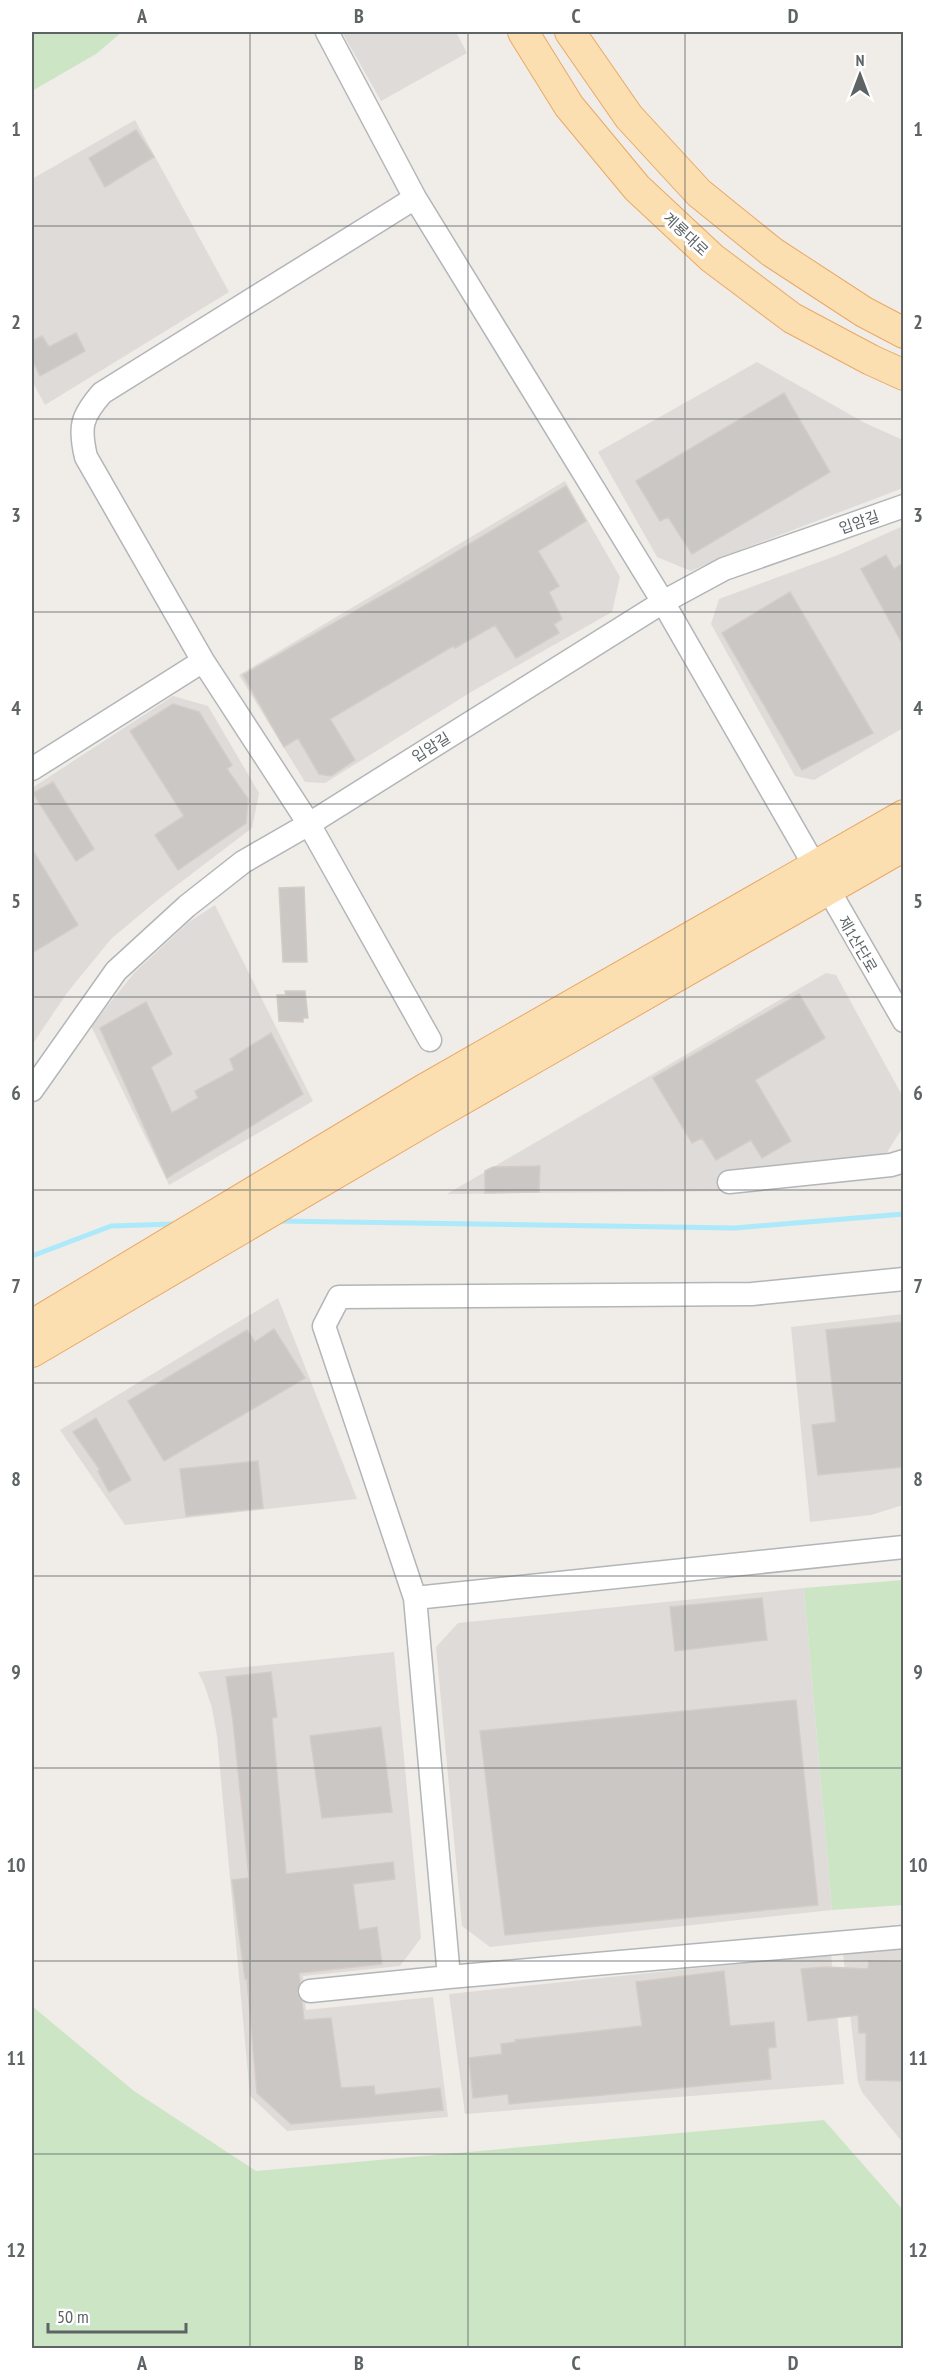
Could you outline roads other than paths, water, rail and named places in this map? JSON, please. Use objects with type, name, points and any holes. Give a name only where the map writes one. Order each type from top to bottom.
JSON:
[{"type":"main road","name":"계룡대로","points":[[523,32],[568,106],[637,188],[712,258],[792,318],[903,375]]},
{"type":"main road","points":[[570,32],[629,117],[699,193],[772,252],[864,312],[903,333]]},
{"type":"main road","points":[[32,1352],[340,1171],[819,878],[903,815]]},
{"type":"main road","points":[[32,1325],[422,1091],[819,878],[903,846]]},
{"type":"street","name":"제1산단로","points":[[327,32],[415,198],[663,602],[819,878],[903,1021]]},
{"type":"street","points":[[415,198],[102,393],[88,409],[81,433],[86,457],[203,661],[309,824],[430,1040]]},
{"type":"street","name":"입암길","points":[[32,1090],[116,970],[187,906],[243,862],[309,824],[663,602],[724,568],[903,506]]},
{"type":"street","points":[[32,769],[203,661]]},
{"type":"street","points":[[729,1182],[891,1165],[903,1161]]},
{"type":"street","points":[[449,1977],[415,1598],[324,1326],[339,1297],[752,1294],[903,1279]]},
{"type":"street","points":[[415,1598],[903,1547]]},
{"type":"street","points":[[310,1991],[903,1937]]},
{"type":"waterway","points":[[277,1221],[735,1228],[904,1214]]},
{"type":"waterway","points":[[32,1256],[111,1226],[174,1224]]}]
